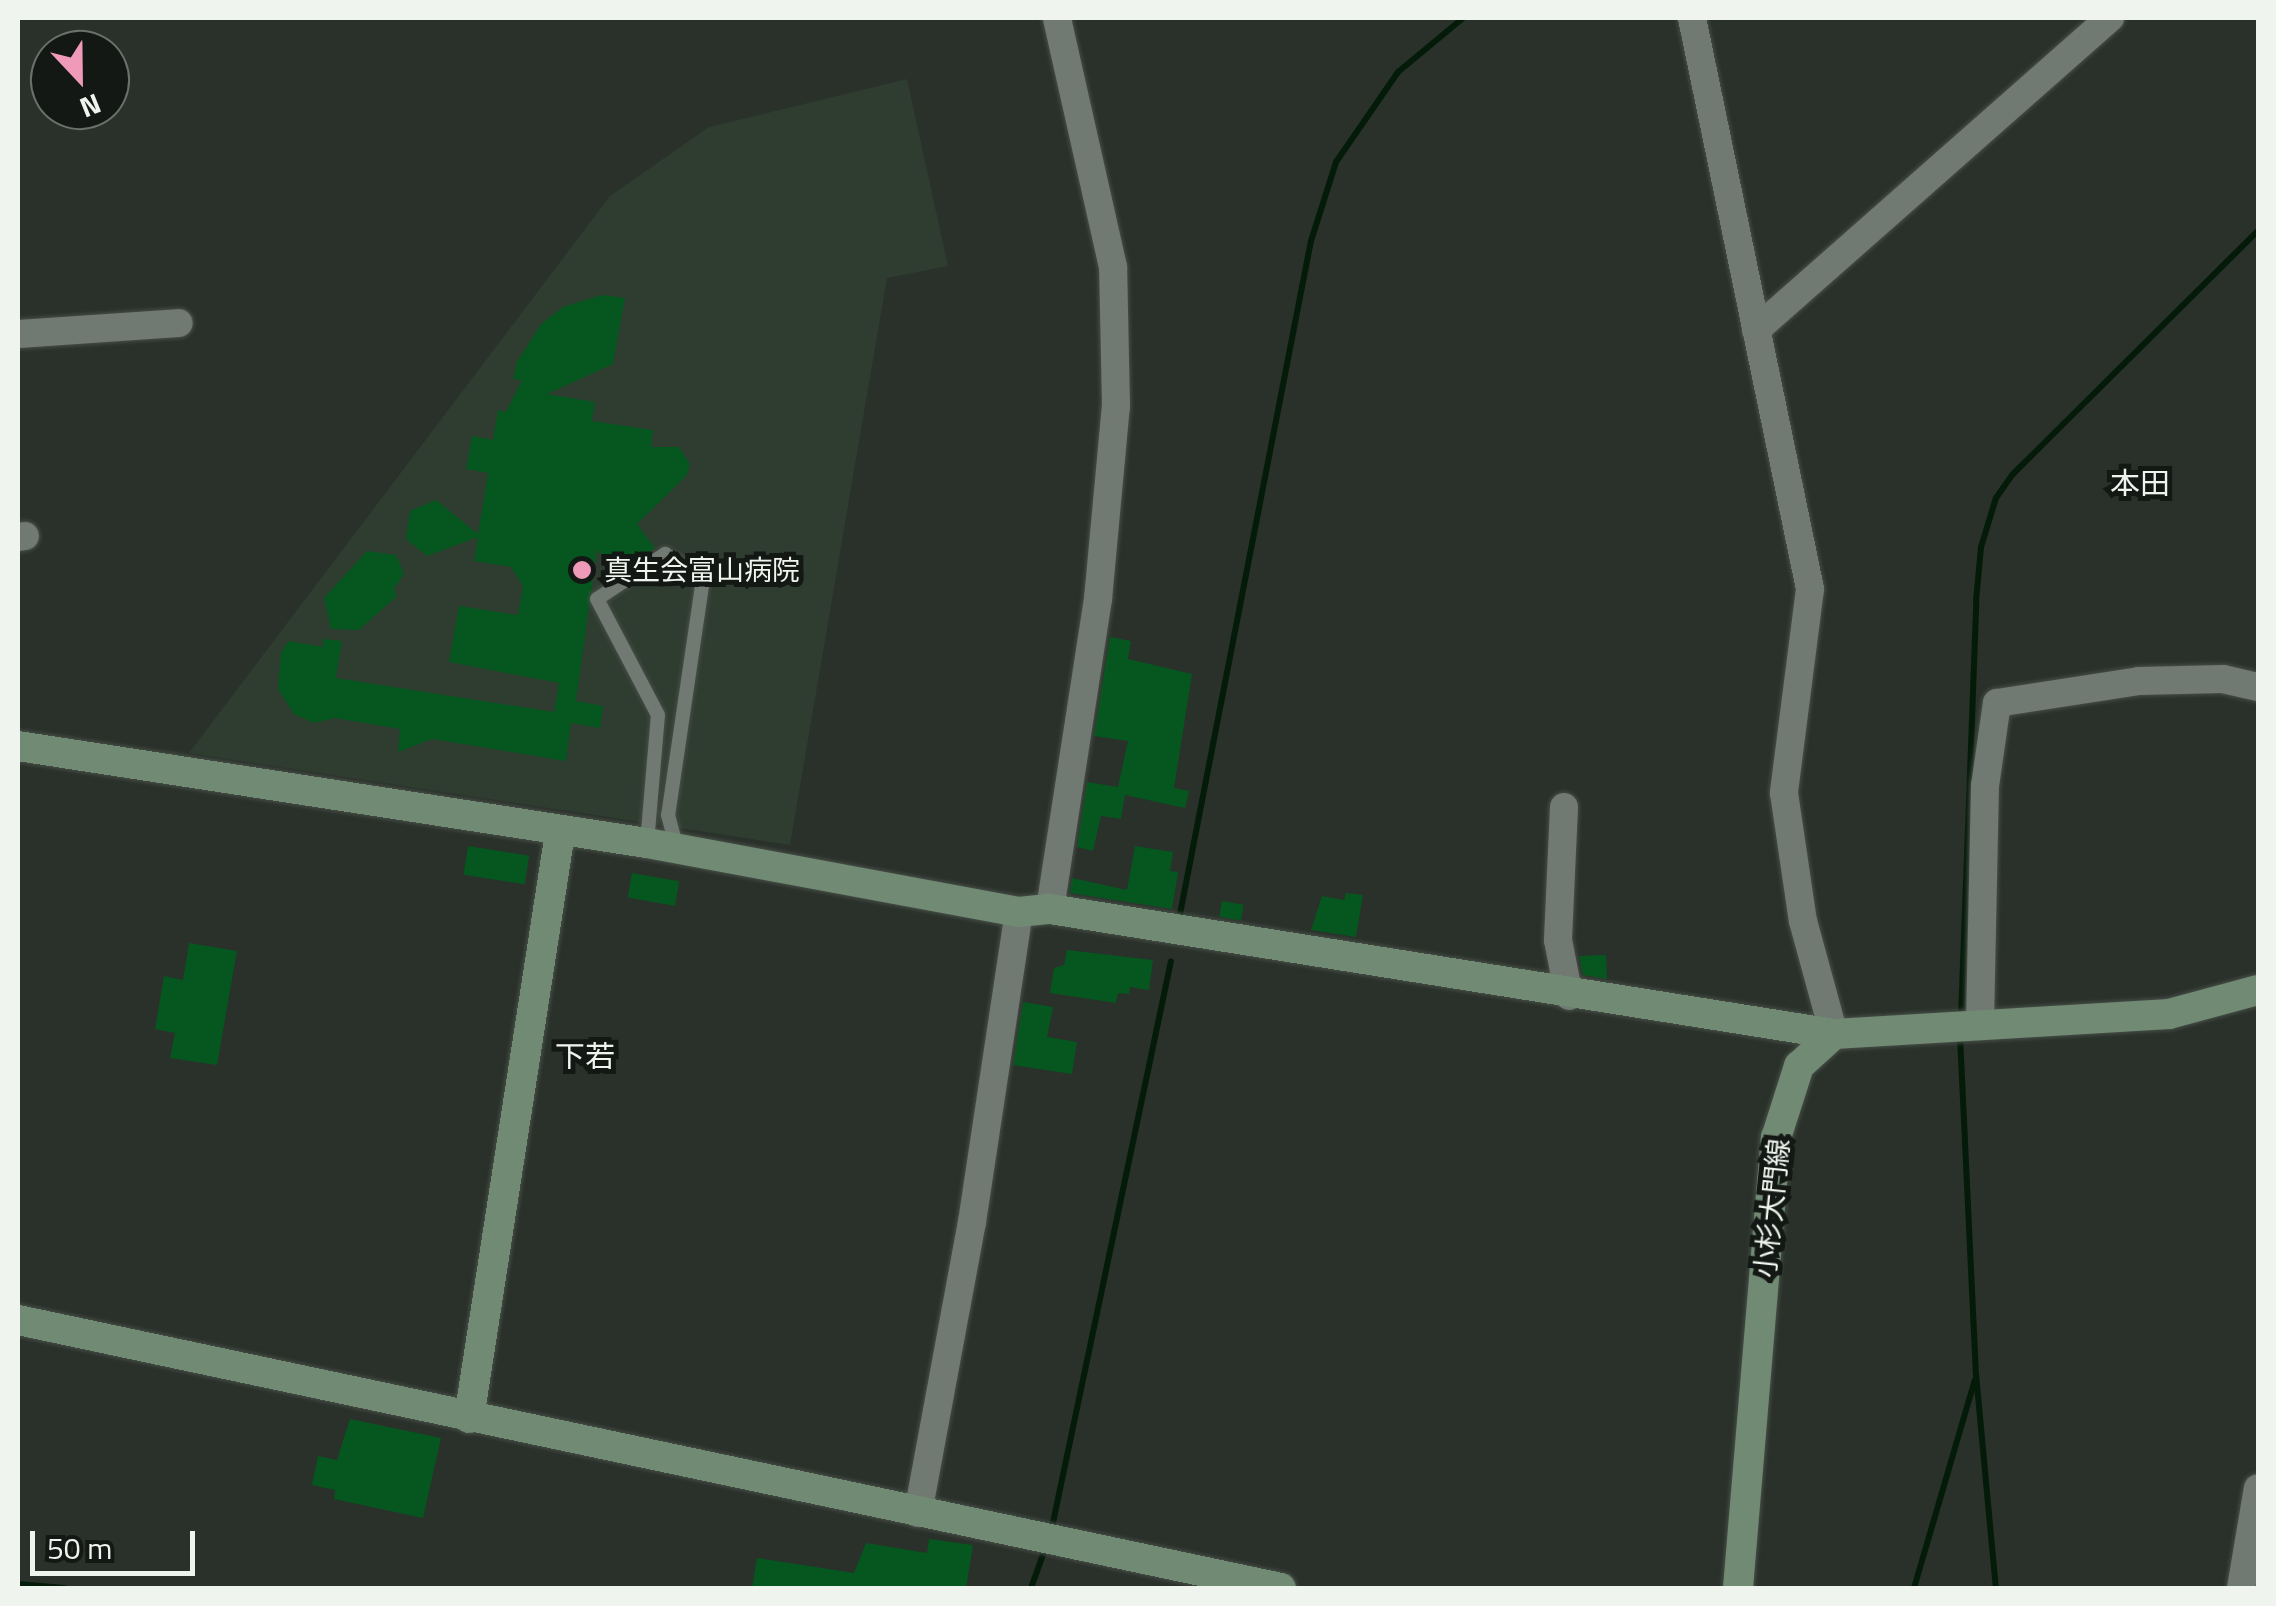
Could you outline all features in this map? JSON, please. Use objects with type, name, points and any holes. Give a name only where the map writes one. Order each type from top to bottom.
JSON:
[{"type":"street","points":[[1050,910],[1098,599],[1116,406],[1113,267],[1057,18]]},
{"type":"street","points":[[1692,18],[1810,590],[1784,794],[1803,922],[1834,1034]]},
{"type":"street","points":[[1756,330],[2110,18]]},
{"type":"street","points":[[18,334],[179,324]]},
{"type":"street","points":[[1980,1024],[1984,786],[1997,703],[2139,681],[2223,680],[2258,687]]},
{"type":"street","points":[[18,746],[662,846],[1018,912],[1050,910],[1570,996],[1834,1034],[2169,1014],[2258,990]]},
{"type":"street","points":[[1564,807],[1558,940],[1570,996]]},
{"type":"street","points":[[469,1418],[560,833]]},
{"type":"street","points":[[918,1514],[972,1222],[1018,912]]},
{"type":"street","name":"小杉大門線","points":[[1738,1588],[1776,1138],[1798,1066],[1834,1034]]},
{"type":"street","points":[[18,1320],[1281,1588]]},
{"type":"street","points":[[2241,1588],[2258,1488]]},
{"type":"lane","points":[[665,554],[702,579],[662,846],[658,715],[598,599],[665,554]]},
{"type":"shaded area","name":"真生会富山病院","points":[[907,79],[948,266],[887,278],[790,845],[189,753],[610,196],[709,127]]},
{"type":"building","points":[[602,295],[625,298],[613,364],[547,394],[595,402],[592,421],[653,430],[651,447],[679,447],[690,464],[687,475],[637,524],[655,548],[615,574],[597,549],[576,701],[603,706],[600,728],[571,723],[566,761],[432,739],[398,752],[400,729],[335,718],[314,723],[294,714],[278,689],[281,652],[289,641],[323,647],[323,639],[342,641],[336,678],[554,712],[559,683],[449,662],[459,606],[518,615],[523,586],[511,567],[474,561],[478,537],[427,556],[406,539],[410,511],[436,500],[478,534],[488,473],[466,469],[472,436],[493,440],[498,410],[506,412],[522,380],[513,379],[517,362],[541,324],[563,307]]},
{"type":"building","points":[[367,551],[396,555],[404,574],[394,589],[397,596],[359,630],[331,629],[324,598]]},
{"type":"building","points":[[1110,637],[1131,641],[1128,659],[1192,674],[1174,788],[1189,791],[1185,808],[1125,795],[1121,819],[1101,816],[1093,851],[1077,847],[1087,782],[1118,787],[1128,741],[1094,736]]},
{"type":"building","points":[[468,846],[529,856],[525,884],[463,875]]},
{"type":"building","points":[[1135,846],[1173,852],[1170,871],[1178,872],[1172,909],[1070,893],[1072,878],[1127,890]]},
{"type":"building","points":[[632,873],[679,881],[675,906],[628,898]]},
{"type":"building","points":[[1346,893],[1363,895],[1356,937],[1311,930],[1322,896],[1344,900]]},
{"type":"building","points":[[1222,901],[1244,905],[1241,921],[1219,917]]},
{"type":"building","points":[[189,943],[237,951],[217,1065],[170,1058],[175,1033],[155,1029],[164,976],[183,980]]},
{"type":"building","points":[[1067,950],[1153,960],[1149,990],[1130,987],[1129,994],[1118,993],[1116,1003],[1050,993],[1054,968],[1064,965]]},
{"type":"building","points":[[1606,955],[1607,979],[1583,975],[1579,956]]},
{"type":"building","points":[[1023,1002],[1053,1007],[1047,1037],[1077,1042],[1072,1074],[1013,1065]]},
{"type":"building","points":[[350,1419],[441,1438],[423,1518],[334,1499],[335,1490],[312,1485],[318,1456],[337,1460]]},
{"type":"building","points":[[929,1539],[973,1545],[966,1588],[752,1588],[757,1558],[854,1573],[866,1543],[927,1553]]},
{"type":"waterway","points":[[1180,914],[1311,241],[1336,162],[1398,72],[1463,18]]},
{"type":"waterway","points":[[1961,1019],[1976,601],[1981,547],[1996,498],[2013,474],[2258,231]]},
{"type":"waterway","points":[[1051,1532],[1171,961]]},
{"type":"waterway","points":[[1960,1036],[1976,1374],[1996,1588]]},
{"type":"waterway","points":[[1914,1588],[1975,1380]]},
{"type":"waterway","points":[[1031,1588],[1045,1549]]},
{"type":"waterway","points":[[18,1584],[64,1588]]},
{"type":"place","name":"真生会富山病院","points":[[582,570]]},
{"type":"district","name":"本田","points":[[2140,483]]},
{"type":"district","name":"下若","points":[[585,1056]]}]
